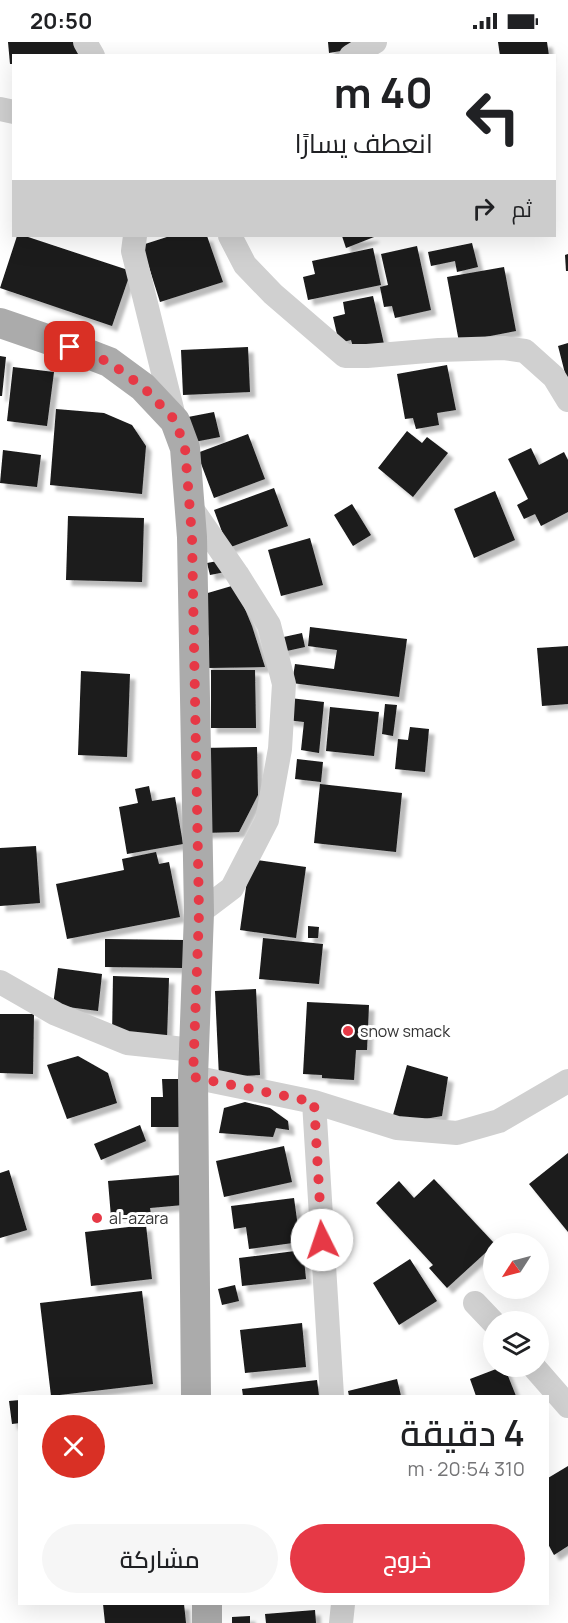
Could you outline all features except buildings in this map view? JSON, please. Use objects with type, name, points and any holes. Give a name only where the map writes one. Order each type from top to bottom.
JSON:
[{"type":"main road","points":[[0,323],[109,362],[143,387],[175,420],[185,448],[192,537],[199,913],[194,1063],[196,1395]]},
{"type":"main road","points":[[207,1605],[207,1623]]},
{"type":"street","points":[[354,54],[375,42]]},
{"type":"street","points":[[135,237],[133,251],[175,420]]},
{"type":"street","points":[[231,237],[245,265],[273,294],[345,356],[504,348],[525,351],[554,377],[568,400]]},
{"type":"street","points":[[190,506],[269,625],[284,684],[280,749],[267,820],[232,888],[199,913]]},
{"type":"street","points":[[0,982],[56,1014],[127,1043],[397,1128],[457,1133],[499,1121],[568,1081]]},
{"type":"street","points":[[314,1102],[332,1395]]},
{"type":"street","points":[[475,1303],[483,1311]]},
{"type":"street","points":[[543,1377],[568,1406]]},
{"type":"street","points":[[341,1623],[343,1605]]},
{"type":"place","name":"snow smack","points":[[348,1031]]},
{"type":"place","name":"al-azara","points":[[97,1218]]},
{"type":"route","points":[[70,347],[109,362],[143,387],[175,420],[185,448],[192,537],[199,913],[193,1077],[314,1102],[322,1240]]}]
